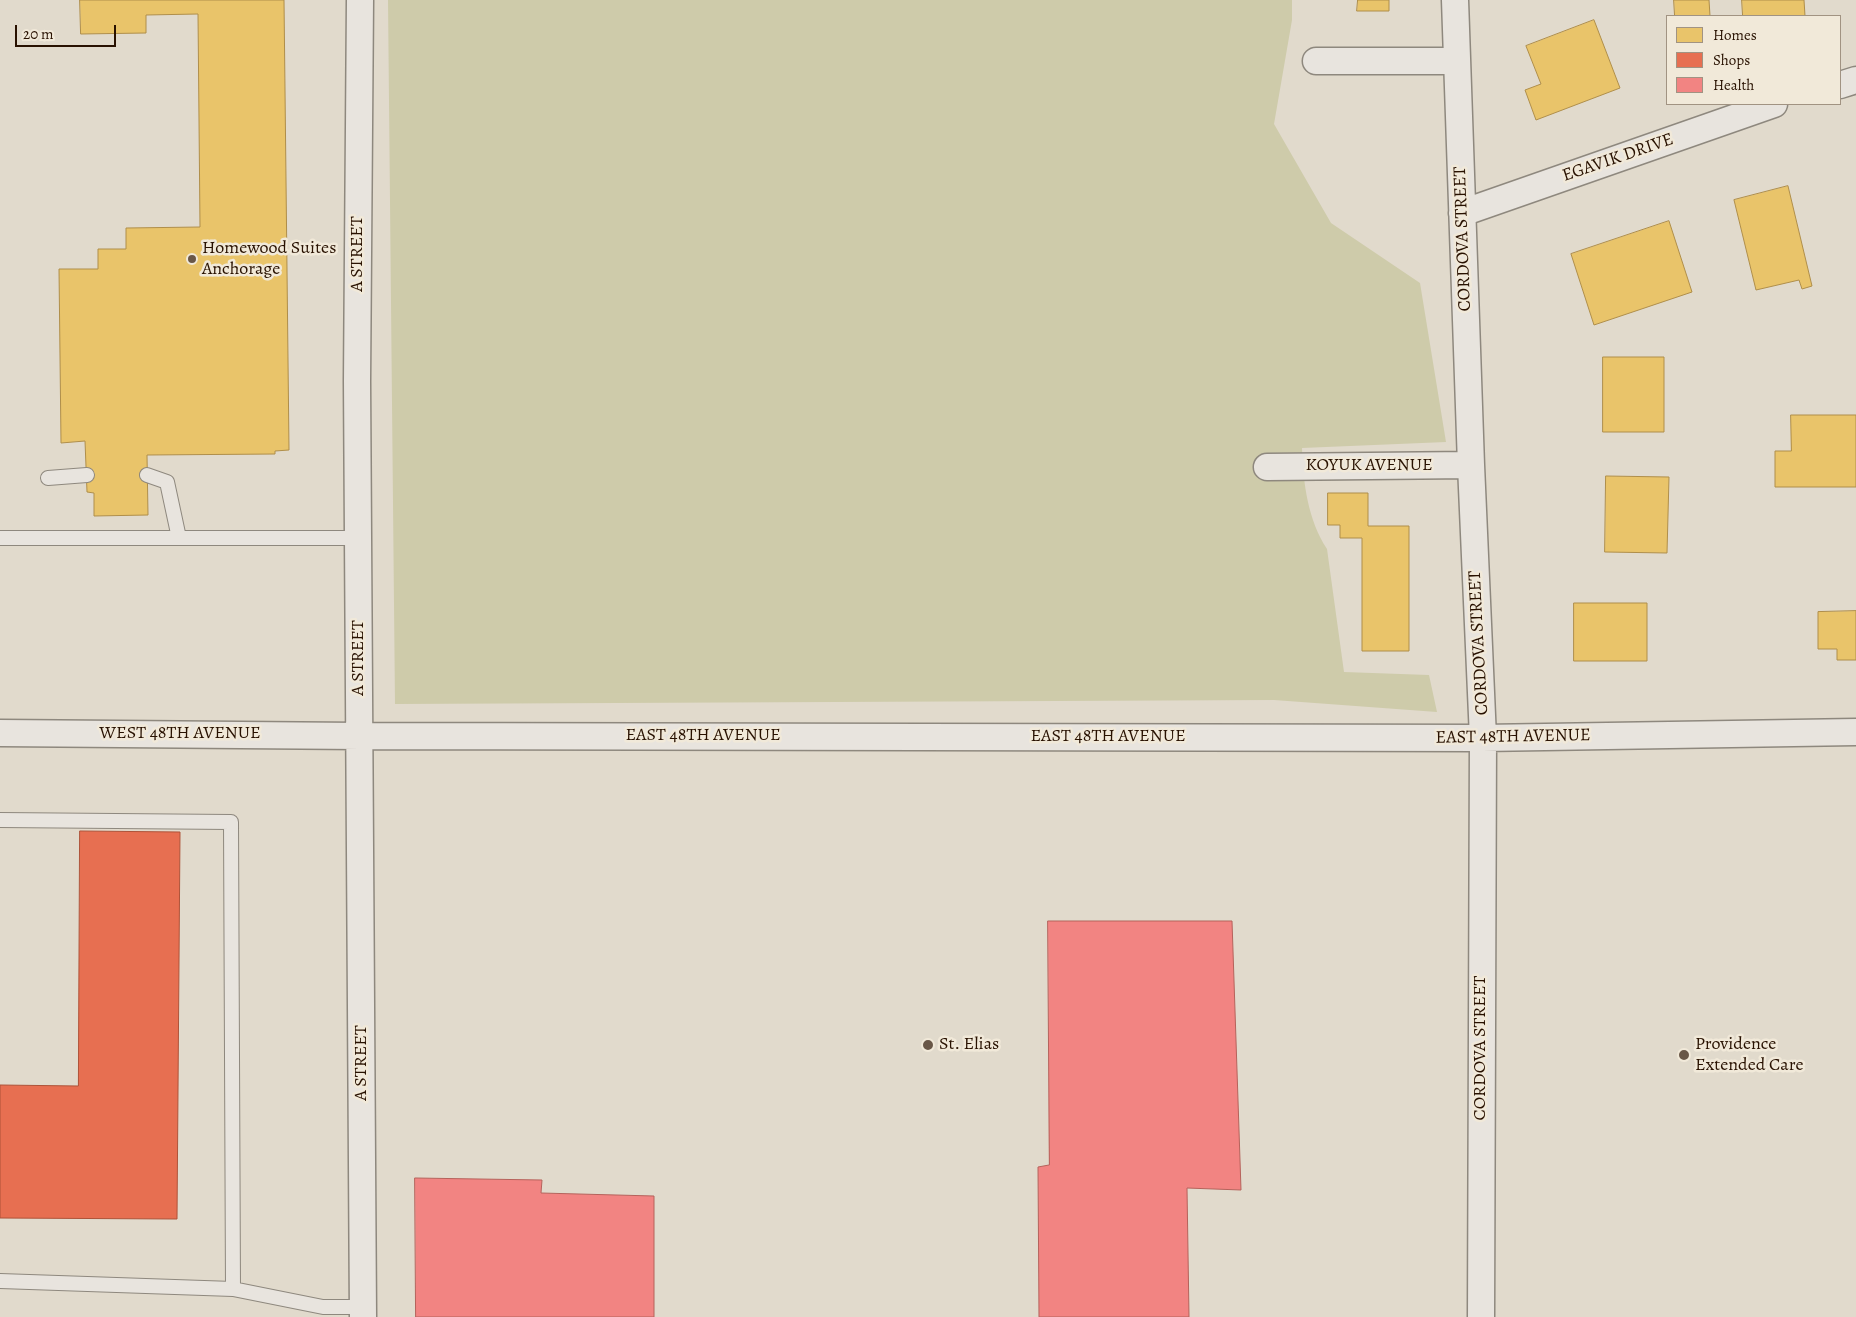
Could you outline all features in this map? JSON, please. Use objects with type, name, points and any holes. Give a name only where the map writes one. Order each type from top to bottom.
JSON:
[{"type":"street","name":"A STREET","points":[[360,0],[357,381],[363,1312]]},
{"type":"street","name":"CORDOVA STREET","points":[[1455,0],[1471,465],[1483,738],[1481,1317]]},
{"type":"street","points":[[1316,61],[1456,61]]},
{"type":"street","points":[[1841,85],[1856,80]]},
{"type":"street","name":"EGAVIK DRIVE","points":[[1462,213],[1771,105]]},
{"type":"street","name":"KOYUK AVENUE","points":[[1266,467],[1471,465]]},
{"type":"street","name":"EAST 48TH AVENUE","points":[[360,736],[1483,738],[1856,732]]},
{"type":"street","name":"WEST 48TH AVENUE","points":[[0,733],[360,736]]},
{"type":"lane","points":[[48,478],[87,475]]},
{"type":"lane","points":[[147,475],[167,482],[179,538]]},
{"type":"lane","points":[[0,538],[358,538]]},
{"type":"lane","points":[[0,820],[231,822],[233,1289]]},
{"type":"lane","points":[[0,1281],[233,1289],[323,1307],[363,1312]]},
{"type":"shaded area","points":[[388,0],[1292,0],[1292,20],[1274,124],[1331,223],[1420,283],[1446,442],[1302,448],[1308,501],[1315,526],[1327,549],[1344,672],[1429,675],[1437,712],[1274,700],[395,704]]},
{"type":"building: Homes","name":"Homewood Suites Anchorage","points":[[80,0],[284,0],[289,450],[275,451],[275,454],[147,455],[148,515],[94,516],[94,493],[87,492],[85,441],[61,443],[59,269],[98,269],[98,249],[126,249],[126,228],[200,227],[198,14],[146,15],[146,33],[81,34]]},
{"type":"building: Homes","points":[[1358,0],[1389,0],[1389,11],[1357,11]]},
{"type":"building: Homes","points":[[1674,0],[1709,0],[1710,15],[1675,15]]},
{"type":"building: Homes","points":[[1742,0],[1804,0],[1805,15],[1743,15]]},
{"type":"building: Homes","points":[[1594,20],[1620,88],[1536,120],[1525,90],[1541,84],[1526,46]]},
{"type":"building: Homes","points":[[1788,186],[1812,286],[1802,289],[1799,280],[1756,290],[1734,200]]},
{"type":"building: Homes","points":[[1669,221],[1692,292],[1594,325],[1571,254]]},
{"type":"building: Homes","points":[[1603,357],[1664,357],[1664,432],[1603,432]]},
{"type":"building: Homes","points":[[1791,415],[1856,415],[1856,487],[1775,487],[1775,451],[1791,451]]},
{"type":"building: Homes","points":[[1606,476],[1669,477],[1667,553],[1605,552]]},
{"type":"building: Homes","points":[[1328,493],[1368,493],[1368,526],[1409,526],[1409,651],[1362,651],[1362,538],[1340,538],[1340,525],[1328,525]]},
{"type":"building: Homes","points":[[1574,603],[1647,603],[1647,661],[1574,661]]},
{"type":"building: Homes","points":[[1856,611],[1856,660],[1837,660],[1837,649],[1818,649],[1818,612]]},
{"type":"building: Shops","points":[[80,831],[180,832],[177,1219],[0,1218],[0,1085],[78,1086]]},
{"type":"building: Health","name":"St. Elias","points":[[1048,921],[1232,921],[1241,1190],[1187,1188],[1189,1317],[1039,1317],[1038,1167],[1049,1165]]},
{"type":"building: Health","points":[[415,1178],[542,1180],[541,1193],[654,1196],[654,1317],[416,1317]]},
{"type":"place","name":"Homewood Suites Anchorage","points":[[192,259]]},
{"type":"place","name":"St. Elias","points":[[928,1045]]},
{"type":"place","name":"Providence Extended Care","points":[[1684,1055]]}]
